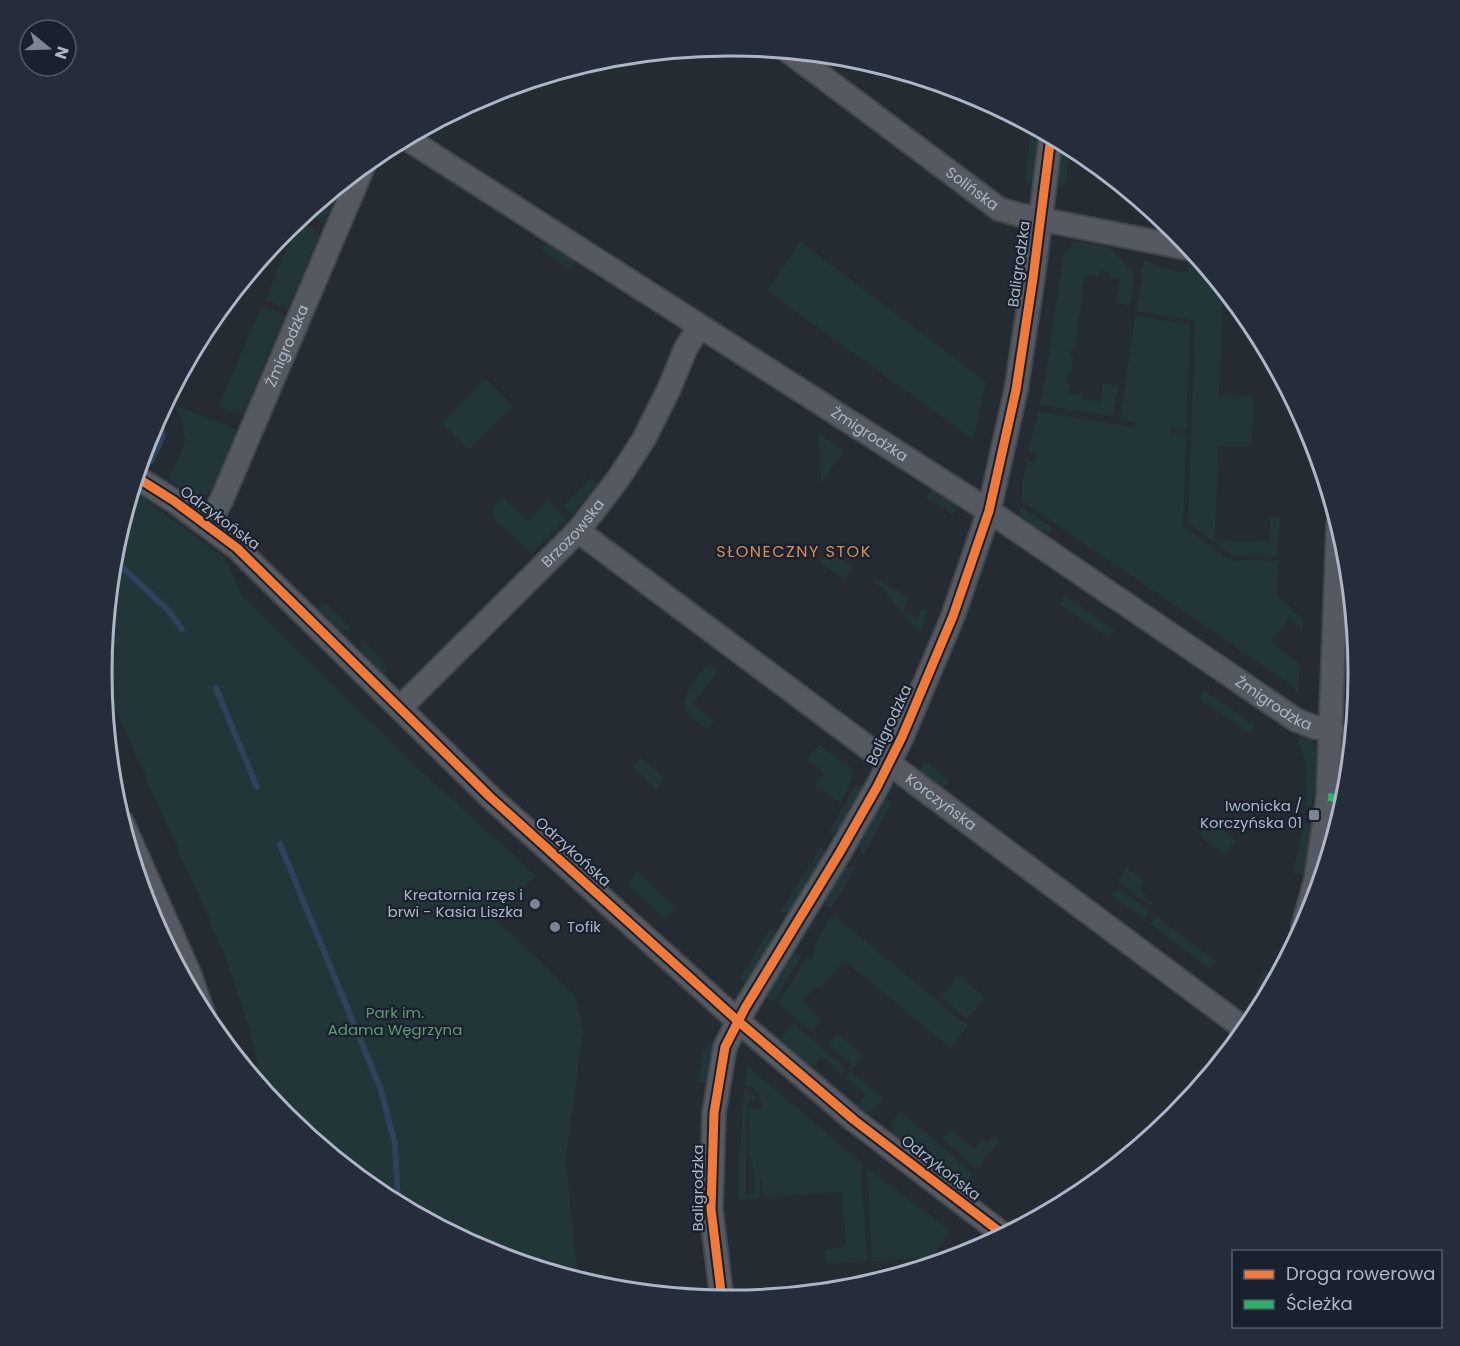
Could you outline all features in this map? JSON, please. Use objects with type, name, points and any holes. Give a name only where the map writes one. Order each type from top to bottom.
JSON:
[{"type":"street","name":"Solińska","points":[[800,60],[999,209],[1041,220],[1176,246]]},
{"type":"street","name":"Żmigrodzka","points":[[413,143],[988,511],[1296,720],[1314,727],[1332,729]]},
{"type":"street","name":"Baligrodzka","points":[[721,1290],[711,1209],[714,1113],[725,1047],[738,1021],[840,852],[889,763],[953,616],[988,511],[1016,390],[1050,145]]},
{"type":"street","name":"Żmigrodzka","points":[[208,525],[222,499],[357,181]]},
{"type":"street","name":"Brzozowska","points":[[400,708],[578,531],[618,479],[644,439],[685,350],[699,326]]},
{"type":"street","name":"Odrzykońska","points":[[143,482],[208,525],[257,566],[489,796],[738,1021],[854,1120],[997,1230]]},
{"type":"street","name":"Korczyńska","points":[[578,531],[1238,1024]]},
{"type":"street","points":[[1336,790],[1332,729],[1337,559]]},
{"type":"street","points":[[155,896],[183,959]]},
{"type":"green space","points":[[1031,134],[1041,142],[1037,183],[1028,182],[1025,179]]},
{"type":"green space","points":[[1058,150],[1069,157],[1066,183],[1062,186],[1056,185]]},
{"type":"green space","points":[[334,200],[324,224],[314,217]]},
{"type":"green space","points":[[312,219],[308,225],[320,234],[288,309],[265,300],[292,237]]},
{"type":"green space","points":[[1075,241],[1107,246],[1135,273],[1130,306],[1115,303],[1120,279],[1109,278],[1109,272],[1100,271],[1099,276],[1085,274],[1075,348],[1071,348],[1070,357],[1073,357],[1071,374],[1068,374],[1066,383],[1070,384],[1068,393],[1081,395],[1081,399],[1101,402],[1102,383],[1118,385],[1113,416],[1040,405],[1063,255]]},
{"type":"green space","points":[[800,242],[986,382],[973,439],[767,291]]},
{"type":"green space","points":[[551,244],[576,260],[571,270],[542,251],[544,247]]},
{"type":"green space","points":[[1144,260],[1166,269],[1186,273],[1188,263],[1192,264],[1223,301],[1219,395],[1253,397],[1252,446],[1218,446],[1215,540],[1269,542],[1270,518],[1280,518],[1278,557],[1231,555],[1188,523],[1195,321],[1136,311]]},
{"type":"green space","points":[[262,305],[285,315],[244,412],[234,412],[219,406]]},
{"type":"green space","points":[[1135,316],[1190,325],[1186,430],[1170,428],[1170,433],[1186,435],[1183,526],[1230,560],[1278,561],[1277,596],[1302,619],[1302,628],[1289,618],[1272,641],[1300,665],[1298,694],[1290,684],[1022,501],[1022,483],[1027,462],[1035,463],[1036,453],[1029,451],[1038,412],[1134,427],[1135,422],[1120,420]]},
{"type":"green space","points":[[485,379],[513,407],[469,450],[442,422]]},
{"type":"green space","points":[[175,405],[236,431],[210,492],[205,495],[194,495],[169,478],[185,443],[183,423]]},
{"type":"green space","points":[[819,434],[843,450],[821,485]]},
{"type":"green space","points":[[591,478],[598,484],[573,514],[563,506]]},
{"type":"green space","points":[[933,486],[959,502],[954,515],[926,497]]},
{"type":"green space","name":"Park im. Adama Węgrzyna","points":[[139,495],[225,558],[242,595],[408,759],[535,875],[496,920],[575,995],[583,1031],[566,1161],[577,1271],[532,1258],[494,1243],[421,1208],[354,1163],[293,1110],[260,1073],[250,1030],[224,953],[114,705],[112,673],[118,592],[124,553]]},
{"type":"green space","points":[[502,497],[528,521],[548,500],[567,519],[532,554],[494,519],[494,507]]},
{"type":"green space","points":[[1021,507],[1053,528],[1045,537],[1017,520]]},
{"type":"green space","points":[[829,551],[854,567],[845,580],[821,563]]},
{"type":"green space","points":[[869,574],[909,598],[903,612],[918,618],[922,609],[928,611],[920,633]]},
{"type":"green space","points":[[1065,596],[1115,630],[1109,638],[1059,604]]},
{"type":"green space","points":[[325,603],[351,628],[341,630],[327,623],[318,610]]},
{"type":"green space","points":[[363,639],[389,669],[381,677],[362,656],[360,651]]},
{"type":"green space","points":[[708,663],[718,671],[693,704],[714,721],[708,729],[691,716],[684,706],[687,694]]},
{"type":"green space","points":[[1205,691],[1255,725],[1249,733],[1199,699]]},
{"type":"green space","points":[[1302,732],[1319,747],[1319,798],[1313,797],[1312,806],[1305,805],[1307,766],[1298,742]]},
{"type":"green space","points":[[819,745],[853,770],[851,783],[840,803],[815,785],[825,773],[807,760]]},
{"type":"green space","points":[[641,757],[665,779],[656,789],[633,767]]},
{"type":"green space","points":[[925,761],[950,780],[943,789],[919,774]]},
{"type":"green space","points":[[859,785],[867,789],[839,832],[828,834],[855,786]]},
{"type":"green space","points":[[882,797],[890,801],[891,805],[863,855],[860,849],[862,834]]},
{"type":"green space","points":[[1211,820],[1236,840],[1225,855],[1199,835]]},
{"type":"green space","points":[[1303,823],[1310,823],[1309,832],[1315,833],[1306,875],[1293,873]]},
{"type":"green space","points":[[821,846],[826,858],[792,912],[780,913]]},
{"type":"green space","points":[[854,866],[856,868],[831,908],[822,904],[822,900],[840,870]]},
{"type":"green space","points":[[1127,868],[1144,881],[1139,888],[1146,894],[1144,897],[1153,904],[1151,906],[1117,881]]},
{"type":"green space","points":[[638,872],[675,907],[665,919],[627,884]]},
{"type":"green space","points":[[1119,888],[1149,911],[1144,919],[1112,896]]},
{"type":"green space","points":[[1156,916],[1216,961],[1210,969],[1150,924]]},
{"type":"green space","points":[[836,917],[968,1026],[950,1048],[844,960],[820,989],[815,986],[802,1002],[822,1020],[812,1032],[778,1004],[806,958],[810,960],[816,949],[814,946],[831,918],[834,920]]},
{"type":"green space","points":[[772,926],[777,939],[749,987],[741,982],[740,978]]},
{"type":"green space","points":[[796,953],[802,955],[775,1000],[771,1001],[763,996],[786,958]]},
{"type":"green space","points":[[1264,970],[1270,972],[1265,982],[1247,1010]]},
{"type":"green space","points":[[959,975],[985,997],[967,1019],[941,997]]},
{"type":"green space","points":[[793,1023],[846,1068],[842,1074],[822,1057],[814,1066],[808,1067],[777,1042]]},
{"type":"green space","points":[[838,1034],[864,1055],[854,1067],[829,1046]]},
{"type":"green space","points":[[710,1044],[717,1046],[710,1082],[698,1082],[703,1049]]},
{"type":"green space","points":[[748,1067],[863,1164],[867,1261],[825,1264],[825,1250],[843,1248],[843,1244],[846,1244],[842,1192],[763,1197],[760,1180],[761,1198],[739,1200],[744,1089],[754,1094],[756,1100],[749,1101],[746,1126],[746,1194],[755,1194],[752,1159],[749,1158],[749,1110],[761,1110],[758,1094],[745,1085]]},
{"type":"green space","points":[[850,1071],[884,1099],[873,1111],[860,1112],[858,1104],[866,1094],[845,1077]]},
{"type":"green space","points":[[900,1111],[973,1173],[966,1182],[955,1180],[928,1160],[933,1154],[922,1144],[916,1151],[893,1133],[892,1122]]},
{"type":"green space","points":[[951,1129],[975,1149],[982,1140],[986,1143],[993,1135],[1000,1141],[977,1169],[942,1139]]},
{"type":"green space","points":[[867,1168],[950,1233],[932,1256],[928,1258],[872,1261]]},
{"type":"waterway","points":[[151,461],[162,438],[162,432]]},
{"type":"waterway","points":[[122,567],[168,610],[182,629]]},
{"type":"waterway","points":[[216,688],[257,787]]},
{"type":"waterway","points":[[280,844],[381,1090],[395,1144],[397,1193]]},
{"type":"marked path","points":[[1328,797],[1335,798]]},
{"type":"cycle path","points":[[721,1290],[711,1209],[714,1113],[725,1047],[745,1008],[877,787],[902,737],[953,616],[989,511],[1016,390],[1050,145]]},
{"type":"cycle path","points":[[143,481],[174,501],[237,548],[489,796],[738,1021],[854,1120],[997,1230]]},
{"type":"place","name":"Iwonicka / Korczyńska 01","points":[[1314,815]]},
{"type":"place","name":"Kreatornia rzęs i brwi - Kasia Liszka","points":[[535,904]]},
{"type":"place","name":"Tofik","points":[[555,927]]},
{"type":"district","name":"SŁONECZNY STOK","points":[[794,551]]}]
